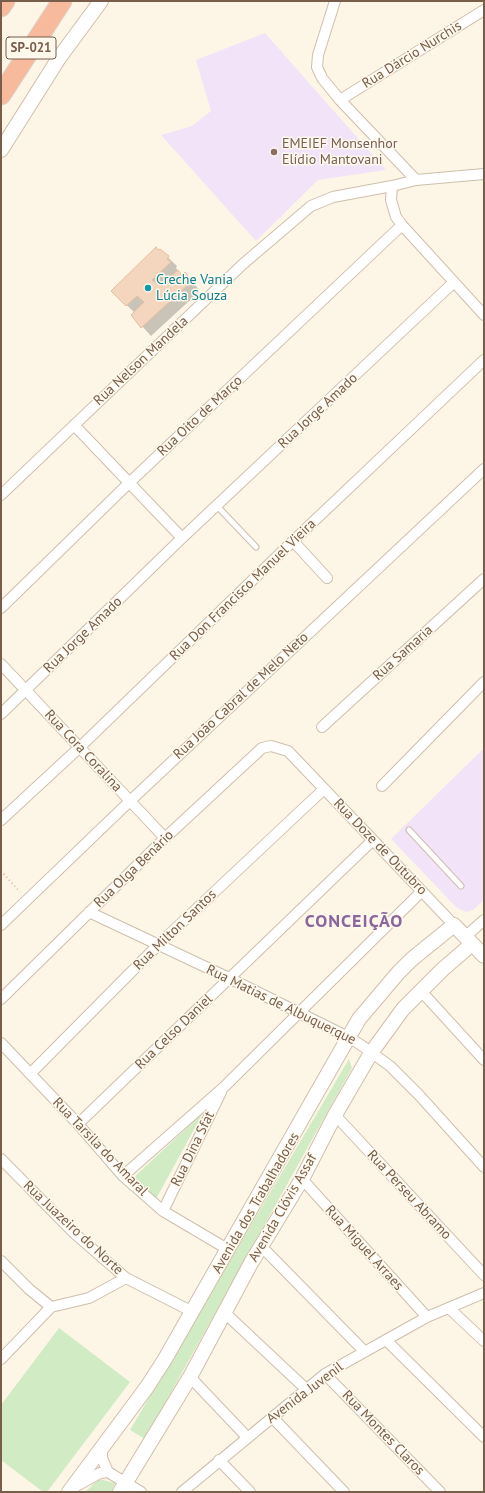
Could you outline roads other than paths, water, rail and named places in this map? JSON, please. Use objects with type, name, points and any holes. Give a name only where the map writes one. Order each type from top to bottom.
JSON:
[{"type":"highway","points":[[1,7],[5,1]]},
{"type":"highway","name":"SP-021","points":[[1,95],[62,1]]},
{"type":"street","points":[[1,150],[58,58],[101,1]]},
{"type":"street","points":[[335,1],[318,55],[317,67],[322,78],[340,100],[416,180]]},
{"type":"street","name":"Rua Dárcio Nurchis","points":[[340,100],[484,10]]},
{"type":"street","name":"Rua Nelson Mandela","points":[[1,495],[243,264],[311,206],[333,197],[416,180],[484,174]]},
{"type":"street","points":[[392,186],[391,200],[396,217],[453,283],[484,315]]},
{"type":"street","name":"Rua Oito de Março","points":[[1,608],[129,483],[402,225]]},
{"type":"street","name":"Rua Jorge Amado","points":[[1,714],[182,538],[453,283]]},
{"type":"street","name":"Rua Don Francisco Manuel Vieira","points":[[1,820],[80,747],[293,541],[484,360]]},
{"type":"street","points":[[74,425],[182,538]]},
{"type":"street","name":"Rua João Cabral de Melo Neto","points":[[1,925],[130,801],[484,469]]},
{"type":"street","points":[[293,541],[327,578]]},
{"type":"street","name":"Rua Samaria","points":[[322,727],[482,584]]},
{"type":"street","name":"Rua Cora Coralina","points":[[1,664],[165,838]]},
{"type":"street","points":[[382,786],[484,682]]},
{"type":"street","name":"Rua Doze de Outubro","points":[[271,746],[288,751],[484,956]]},
{"type":"street","name":"Rua Olga Benário","points":[[1,999],[165,838],[262,748],[271,746]]},
{"type":"street","name":"Rua Milton Santos","points":[[30,1074],[158,945],[324,789]]},
{"type":"street","name":"Rua Celso Daniel","points":[[78,1124],[373,840]]},
{"type":"street","name":"Rua Dina Sfat","points":[[123,1176],[224,1087],[422,891]]},
{"type":"street","name":"Rua Matias de Albuquerque","points":[[89,912],[229,978],[348,1037],[390,1066],[419,1095],[484,1167]]},
{"type":"street","points":[[469,940],[484,920]]},
{"type":"street","name":"Avenida dos Trabalhadores","points":[[69,1492],[147,1387],[229,1250],[317,1096],[348,1037],[360,1019],[398,973],[425,947],[454,925]]},
{"type":"street","name":"Avenida Clóvis Assaf","points":[[123,1487],[190,1377],[261,1246],[302,1179],[335,1115],[371,1052],[399,1014],[469,940]]},
{"type":"street","points":[[421,991],[484,1060]]},
{"type":"street","name":"Rua Tarsila do Amaral","points":[[1,1043],[78,1124],[123,1176],[163,1211],[229,1250]]},
{"type":"street","name":"Rua Dina Sfat","points":[[163,1211],[224,1087]]},
{"type":"street","name":"Rua Perseu Abramo","points":[[335,1115],[484,1275]]},
{"type":"street","name":"Rua Juazeiro do Norte","points":[[1,1158],[74,1233],[126,1278],[193,1312]]},
{"type":"street","name":"Rua Miguel Arraes","points":[[302,1179],[427,1317]]},
{"type":"street","points":[[261,1246],[365,1352]]},
{"type":"street","points":[[1,1261],[51,1307]]},
{"type":"street","points":[[1,1359],[51,1307],[89,1298],[126,1278]]},
{"type":"street","name":"Avenida Juvenil","points":[[182,1492],[325,1374],[427,1317],[450,1309],[484,1293]]},
{"type":"street","points":[[450,1309],[484,1341]]},
{"type":"street","points":[[225,1313],[306,1389]]},
{"type":"street","points":[[386,1340],[484,1437]]},
{"type":"street","name":"Rua Montes Claros","points":[[325,1374],[440,1492]]},
{"type":"street","points":[[190,1377],[247,1437]]},
{"type":"street","points":[[272,1417],[344,1492]]},
{"type":"street","points":[[102,1446],[102,1458],[108,1472],[123,1487],[141,1492]]},
{"type":"street","points":[[219,1460],[250,1492]]},
{"type":"street","points":[[69,1492],[88,1478],[100,1473],[108,1472]]},
{"type":"lane","points":[[217,506],[256,547]]},
{"type":"lane","points":[[409,830],[461,886]]},
{"type":"place","name":"EMEIEF Monsenhor Elídio Mantovani","points":[[274,152]]},
{"type":"place","name":"Creche Vania Lúcia Souza","points":[[148,288]]},
{"type":"district","name":"CONCEIÇÃO","points":[[354,922]]}]
